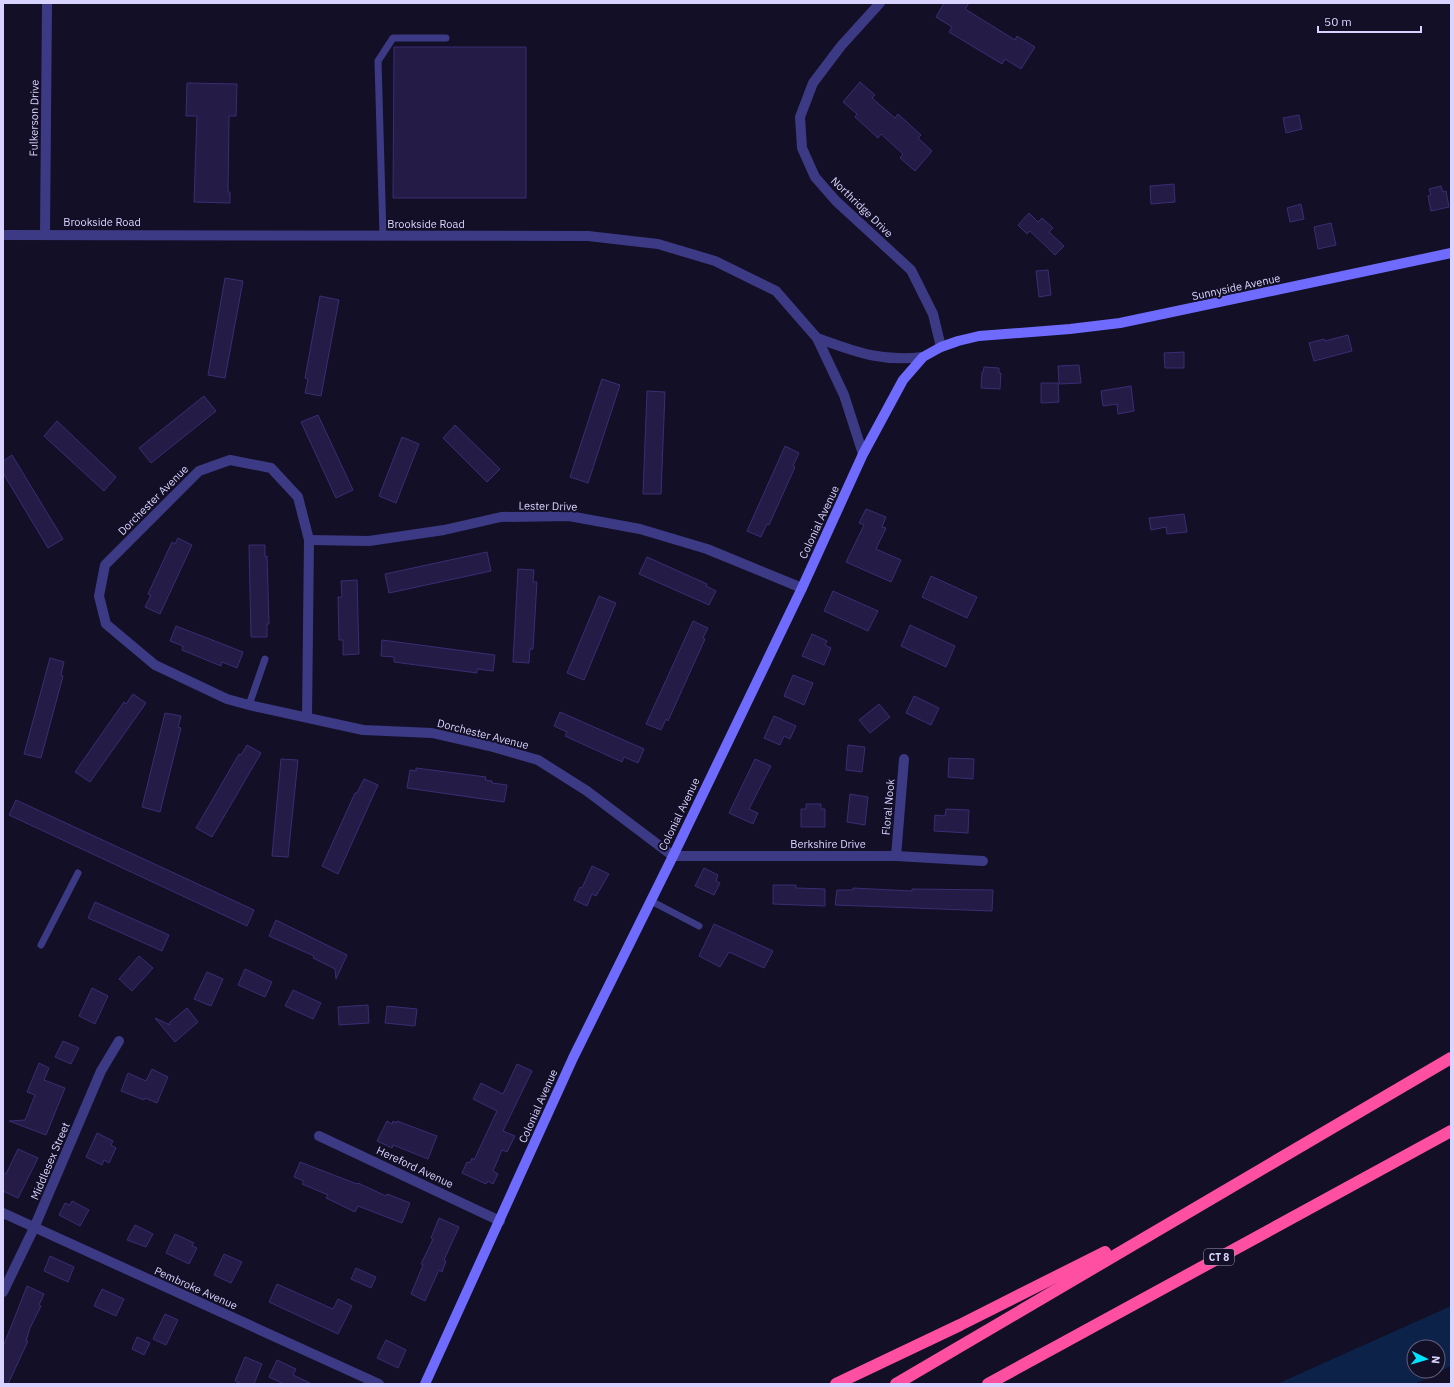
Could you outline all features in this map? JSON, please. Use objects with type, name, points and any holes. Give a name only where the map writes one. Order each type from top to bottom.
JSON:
[{"type":"highway","points":[[896,1384],[1451,1058]]},
{"type":"highway","name":"CT 8","points":[[988,1384],[1451,1130]]},
{"type":"highway","points":[[836,1384],[960,1325],[1213,1197]]},
{"type":"street","name":"Fulkerson Drive","points":[[45,233],[47,3]]},
{"type":"street","name":"Northridge Drive","points":[[880,3],[841,46],[813,83],[800,117],[802,148],[815,177],[836,201],[912,270],[933,314],[941,347]]},
{"type":"street","name":"Brookside Road","points":[[3,235],[45,233],[588,236],[658,244],[715,261],[776,291],[817,338],[844,395],[863,454]]},
{"type":"street","name":"Sunnyside Avenue","points":[[1024,332],[1070,329],[1120,323],[1451,253]]},
{"type":"street","name":"Colonial Avenue","points":[[425,1384],[573,1058],[673,856],[802,588],[863,454],[903,380],[923,357],[941,347],[979,336],[1024,332]]},
{"type":"street","points":[[817,338],[871,356],[902,360],[923,357]]},
{"type":"street","name":"Dorchester Avenue","points":[[307,717],[309,540],[298,497],[271,468],[230,460],[198,471],[105,565],[99,596],[106,624],[155,665],[227,699],[249,705],[363,730],[432,733],[493,747],[538,760],[587,791],[673,856]]},
{"type":"street","name":"Lester Drive","points":[[309,540],[369,541],[444,530],[501,517],[570,516],[640,529],[707,549],[802,588]]},
{"type":"street","name":"Floral Nook","points":[[896,856],[904,759]]},
{"type":"street","name":"Berkshire Drive","points":[[673,856],[896,856],[983,861]]},
{"type":"street","name":"Middlesex Street","points":[[3,1292],[34,1228],[101,1072],[119,1041]]},
{"type":"street","name":"Hereford Avenue","points":[[319,1136],[500,1221]]},
{"type":"street","name":"Pembroke Avenue","points":[[3,1213],[379,1384]]},
{"type":"lane","points":[[383,236],[378,61],[393,38],[446,38]]},
{"type":"lane","points":[[249,705],[265,659]]},
{"type":"lane","points":[[41,945],[78,873]]},
{"type":"lane","points":[[651,901],[699,926]]},
{"type":"water","points":[[1451,1306],[1451,1366],[1446,1368],[1446,1339],[1406,1339],[1406,1379],[1425,1379],[1415,1384],[1277,1384]]},
{"type":"building","points":[[944,3],[969,3],[965,9],[1015,40],[1017,36],[1035,47],[1021,69],[1005,59],[1002,64],[949,32],[952,27],[936,17]]},
{"type":"building","points":[[394,47],[526,47],[526,198],[393,198]]},
{"type":"building","points":[[860,82],[875,95],[872,98],[895,118],[898,114],[921,135],[918,138],[932,151],[915,171],[900,158],[903,154],[881,134],[878,138],[855,117],[857,114],[843,102]]},
{"type":"building","points":[[187,83],[237,84],[236,116],[229,116],[228,192],[230,192],[230,203],[194,202],[197,116],[186,116]]},
{"type":"building","points":[[1299,115],[1302,129],[1286,133],[1283,118]]},
{"type":"building","points":[[1174,184],[1175,202],[1151,204],[1150,186]]},
{"type":"building","points":[[1441,186],[1443,192],[1446,191],[1449,207],[1431,211],[1428,196],[1431,195],[1429,189]]},
{"type":"building","points":[[1301,204],[1304,219],[1290,222],[1287,208]]},
{"type":"building","points":[[1029,213],[1038,222],[1042,218],[1053,228],[1049,232],[1064,246],[1055,255],[1030,231],[1027,234],[1018,225]]},
{"type":"building","points":[[1331,223],[1336,245],[1318,249],[1314,227]]},
{"type":"building","points":[[1048,270],[1051,295],[1039,297],[1036,271]]},
{"type":"building","points":[[225,278],[243,281],[225,378],[208,375]]},
{"type":"building","points":[[320,296],[339,300],[321,396],[305,393],[308,379],[305,378]]},
{"type":"building","points":[[1348,335],[1352,351],[1314,361],[1309,343],[1324,339],[1325,341]]},
{"type":"building","points":[[1184,352],[1184,368],[1165,368],[1164,353]]},
{"type":"building","points":[[1079,365],[1081,383],[1059,384],[1058,366]]},
{"type":"building","points":[[984,367],[999,368],[999,373],[1001,373],[1000,389],[981,388],[982,372]]},
{"type":"building","points":[[602,379],[620,385],[588,483],[570,477]]},
{"type":"building","points":[[1041,383],[1058,383],[1059,402],[1041,403]]},
{"type":"building","points":[[1131,386],[1134,411],[1118,414],[1117,404],[1103,406],[1101,391]]},
{"type":"building","points":[[647,391],[665,392],[661,494],[643,494]]},
{"type":"building","points":[[204,396],[216,411],[151,463],[139,448]]},
{"type":"building","points":[[318,415],[353,490],[336,498],[301,422]]},
{"type":"building","points":[[57,421],[116,477],[104,491],[44,436]]},
{"type":"building","points":[[455,425],[500,469],[487,482],[443,438]]},
{"type":"building","points":[[402,437],[419,444],[396,503],[379,496]]},
{"type":"building","points":[[785,446],[799,453],[793,466],[795,467],[769,525],[767,524],[761,537],[747,531]]},
{"type":"building","points":[[12,455],[63,539],[48,548],[3,473],[3,461]]},
{"type":"building","points":[[866,509],[886,517],[882,527],[886,528],[876,549],[901,560],[891,582],[846,562],[864,525],[859,523]]},
{"type":"building","points":[[1184,514],[1187,532],[1167,534],[1166,527],[1151,530],[1149,518]]},
{"type":"building","points":[[178,538],[192,545],[160,614],[145,607],[151,595],[148,594],[172,542],[175,544]]},
{"type":"building","points":[[249,545],[265,545],[265,557],[267,556],[269,624],[267,624],[267,637],[251,637]]},
{"type":"building","points":[[487,552],[491,571],[389,593],[385,574]]},
{"type":"building","points":[[647,557],[707,584],[706,586],[716,591],[709,605],[639,574]]},
{"type":"building","points":[[518,569],[534,570],[533,582],[537,582],[533,649],[530,649],[529,663],[513,662]]},
{"type":"building","points":[[931,576],[977,597],[967,618],[922,597]]},
{"type":"building","points":[[357,580],[359,654],[343,655],[343,640],[339,640],[338,597],[342,597],[341,581]]},
{"type":"building","points":[[833,591],[878,611],[868,631],[824,611]]},
{"type":"building","points":[[599,596],[616,603],[584,680],[567,673]]},
{"type":"building","points":[[693,621],[708,628],[703,638],[705,639],[668,721],[666,719],[661,730],[646,724]]},
{"type":"building","points":[[910,625],[955,646],[946,667],[901,646]]},
{"type":"building","points":[[176,626],[243,652],[237,668],[222,662],[221,666],[182,650],[183,646],[170,641]]},
{"type":"building","points":[[812,634],[827,641],[825,645],[831,648],[824,665],[802,656]]},
{"type":"building","points":[[382,640],[495,655],[493,671],[477,669],[477,673],[394,662],[394,657],[381,656]]},
{"type":"building","points":[[50,658],[64,662],[61,675],[63,676],[41,758],[24,754]]},
{"type":"building","points":[[793,675],[813,683],[804,705],[784,696]]},
{"type":"building","points":[[133,694],[146,703],[90,782],[75,772],[124,702],[126,704]]},
{"type":"building","points":[[914,696],[939,708],[931,725],[906,713]]},
{"type":"building","points":[[879,704],[890,717],[870,733],[859,720]]},
{"type":"building","points":[[560,712],[644,749],[638,763],[624,757],[622,762],[565,736],[567,732],[554,726]]},
{"type":"building","points":[[165,713],[181,716],[178,727],[181,728],[160,812],[142,807]]},
{"type":"building","points":[[774,716],[796,726],[790,739],[784,736],[780,745],[764,738]]},
{"type":"building","points":[[247,745],[261,753],[212,837],[196,828],[239,754],[241,755]]},
{"type":"building","points":[[848,745],[865,747],[862,772],[846,770]]},
{"type":"building","points":[[949,758],[974,759],[973,779],[948,777]]},
{"type":"building","points":[[281,759],[298,760],[288,857],[272,856]]},
{"type":"building","points":[[755,759],[771,766],[749,809],[758,813],[753,824],[729,813]]},
{"type":"building","points":[[416,768],[486,777],[485,780],[492,781],[492,783],[507,785],[504,802],[407,788],[410,770],[416,771]]},
{"type":"building","points":[[364,779],[378,785],[338,874],[322,866],[355,793],[357,793]]},
{"type":"building","points":[[850,794],[868,797],[865,825],[847,822]]},
{"type":"building","points":[[16,800],[254,910],[247,926],[9,815]]},
{"type":"building","points":[[806,804],[821,804],[821,809],[825,809],[825,827],[801,827],[801,809],[806,809]]},
{"type":"building","points":[[946,809],[969,810],[968,833],[934,831],[935,815],[945,816]]},
{"type":"building","points":[[592,866],[609,874],[596,896],[592,894],[587,906],[574,900],[580,887],[582,888]]},
{"type":"building","points":[[704,868],[718,875],[716,881],[720,883],[714,895],[695,886]]},
{"type":"building","points":[[773,885],[796,885],[796,888],[825,889],[825,906],[773,904]]},
{"type":"building","points":[[853,888],[912,891],[912,889],[993,890],[992,911],[835,905],[837,890],[853,890]]},
{"type":"building","points":[[95,902],[169,935],[162,951],[88,918]]},
{"type":"building","points":[[276,920],[347,955],[336,979],[335,969],[313,958],[314,956],[269,936]]},
{"type":"building","points":[[714,924],[773,951],[764,968],[729,952],[720,967],[699,956]]},
{"type":"building","points":[[139,956],[153,968],[132,991],[119,979]]},
{"type":"building","points":[[245,969],[272,982],[265,997],[238,985]]},
{"type":"building","points":[[207,972],[223,979],[211,1006],[194,999]]},
{"type":"building","points":[[92,988],[108,996],[95,1024],[79,1016]]},
{"type":"building","points":[[293,990],[321,1003],[313,1019],[285,1006]]},
{"type":"building","points":[[368,1005],[369,1023],[339,1025],[338,1007]]},
{"type":"building","points":[[387,1006],[417,1009],[415,1026],[385,1023]]},
{"type":"building","points":[[187,1008],[198,1022],[175,1042],[155,1018],[170,1025],[169,1023]]},
{"type":"building","points":[[63,1041],[79,1048],[71,1064],[55,1057]]},
{"type":"building","points":[[39,1063],[49,1068],[44,1080],[65,1088],[46,1135],[9,1121],[25,1120],[35,1095],[27,1092]]},
{"type":"building","points":[[517,1064],[532,1071],[503,1131],[515,1136],[507,1152],[502,1150],[493,1171],[498,1174],[493,1184],[488,1181],[486,1184],[462,1173],[467,1162],[470,1163],[472,1158],[474,1160],[497,1111],[473,1099],[481,1083],[503,1094]]},
{"type":"building","points":[[152,1069],[168,1077],[157,1103],[145,1098],[144,1100],[121,1091],[128,1073],[146,1081]]},
{"type":"building","points":[[387,1121],[392,1124],[393,1121],[396,1123],[397,1121],[437,1136],[428,1159],[393,1145],[392,1148],[377,1141]]},
{"type":"building","points":[[97,1133],[113,1141],[111,1145],[116,1148],[109,1163],[104,1160],[102,1165],[86,1157]]},
{"type":"building","points":[[18,1149],[38,1158],[18,1198],[3,1191],[3,1172],[6,1174]]},
{"type":"building","points":[[300,1162],[357,1184],[358,1183],[386,1196],[387,1194],[410,1203],[402,1223],[358,1206],[355,1212],[326,1198],[328,1195],[302,1184],[304,1181],[294,1177]]},
{"type":"building","points":[[72,1201],[89,1210],[80,1226],[59,1215],[65,1203],[70,1205]]},
{"type":"building","points":[[439,1218],[459,1227],[444,1260],[446,1261],[442,1272],[439,1270],[425,1301],[411,1294],[423,1265],[421,1264],[433,1239],[431,1238]]},
{"type":"building","points":[[135,1225],[153,1234],[146,1247],[127,1240]]},
{"type":"building","points":[[175,1234],[194,1243],[192,1246],[197,1248],[189,1264],[166,1253]]},
{"type":"building","points":[[224,1254],[242,1262],[231,1283],[214,1275]]},
{"type":"building","points":[[50,1256],[74,1267],[68,1282],[44,1271]]},
{"type":"building","points":[[356,1268],[376,1277],[371,1288],[351,1279]]},
{"type":"building","points":[[277,1284],[333,1309],[338,1299],[352,1306],[338,1334],[269,1302]]},
{"type":"building","points":[[27,1286],[44,1294],[39,1305],[41,1306],[30,1328],[26,1341],[28,1341],[8,1384],[3,1384],[3,1347]]},
{"type":"building","points":[[102,1289],[124,1299],[116,1316],[94,1306]]},
{"type":"building","points":[[165,1314],[178,1320],[166,1345],[153,1339]]},
{"type":"building","points":[[137,1337],[150,1343],[144,1355],[132,1349]]},
{"type":"building","points":[[386,1340],[406,1350],[398,1368],[377,1358]]},
{"type":"building","points":[[245,1357],[262,1364],[254,1384],[242,1384],[235,1381]]},
{"type":"building","points":[[277,1360],[296,1369],[293,1375],[312,1384],[284,1384],[269,1377]]}]
